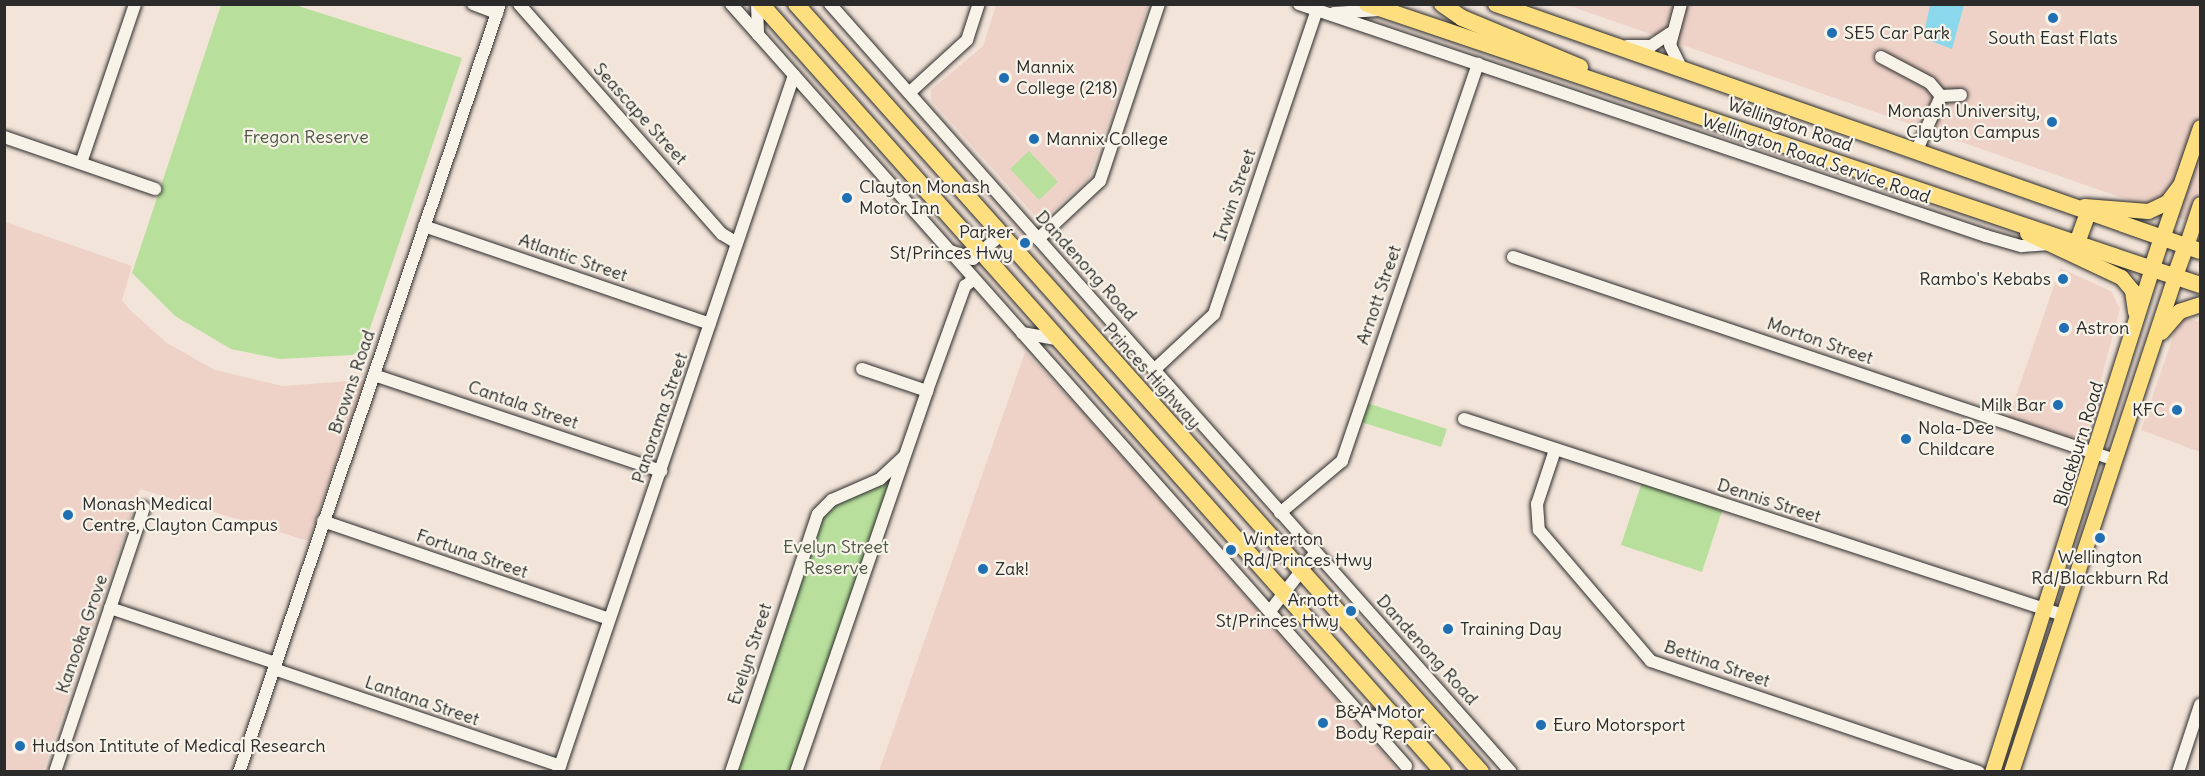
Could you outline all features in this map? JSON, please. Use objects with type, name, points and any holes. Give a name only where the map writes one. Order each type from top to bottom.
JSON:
[{"type":"highway","points":[[759,4],[1443,771]]},
{"type":"highway","name":"Princes Highway","points":[[796,4],[1477,770]]},
{"type":"highway","points":[[1442,4],[1462,18],[1680,108]]},
{"type":"highway","name":"Wellington Road","points":[[1496,4],[2046,197],[2089,209],[2193,249]]},
{"type":"highway","name":"Wellington Road","points":[[1374,7],[1556,70],[1680,108],[1987,212],[2078,250],[2152,268],[2200,285]]},
{"type":"highway","points":[[2078,250],[2089,209]]},
{"type":"highway","name":"Blackburn Road","points":[[2152,268],[2162,238]]},
{"type":"highway","name":"Blackburn Road","points":[[2175,276],[2193,249]]},
{"type":"main road","name":"Blackburn Road","points":[[2162,238],[2200,127]]},
{"type":"main road","points":[[2089,209],[2152,210],[2180,185]]},
{"type":"main road","name":"Blackburn Road","points":[[2193,249],[2200,204]]},
{"type":"main road","points":[[2078,250],[2128,284],[2136,321]]},
{"type":"main road","name":"Blackburn Road","points":[[1992,771],[2047,611],[2097,454],[2152,268]]},
{"type":"main road","name":"Blackburn Road","points":[[2011,771],[2175,276]]},
{"type":"main road","points":[[2153,343],[2179,311],[2200,304]]},
{"type":"street","points":[[81,163],[135,4]]},
{"type":"street","points":[[473,4],[498,8]]},
{"type":"street","name":"Seascape Street","points":[[519,4],[722,234],[737,243]]},
{"type":"street","points":[[731,4],[1406,766]]},
{"type":"street","points":[[758,34],[759,4]]},
{"type":"street","name":"Dandenong Road","points":[[830,4],[1315,553],[1511,771]]},
{"type":"street","points":[[909,93],[967,40],[979,4]]},
{"type":"street","points":[[1038,239],[1100,181],[1160,4]]},
{"type":"street","name":"Wellington Road Service Road","points":[[1299,4],[2007,242],[2055,241]]},
{"type":"street","points":[[1614,45],[1651,46],[1670,33],[1681,4]]},
{"type":"street","name":"Wellington Road Service Road","points":[[1323,12],[1374,7]]},
{"type":"street","name":"Browns Road","points":[[240,771],[498,8]]},
{"type":"street","name":"Irwin Street","points":[[1154,370],[1214,314],[1323,12]]},
{"type":"street","points":[[1670,33],[1682,70]]},
{"type":"street","points":[[1881,57],[1930,83],[1941,96]]},
{"type":"street","name":"Arnott Street","points":[[1280,513],[1342,461],[1478,64]]},
{"type":"street","points":[[1556,70],[1572,96]]},
{"type":"street","name":"Panorama Street","points":[[559,769],[794,75]]},
{"type":"street","points":[[1941,96],[1961,95]]},
{"type":"street","points":[[1916,152],[1941,96]]},
{"type":"street","points":[[4,137],[155,189]]},
{"type":"street","name":"Atlantic Street","points":[[424,226],[710,324]]},
{"type":"street","points":[[946,249],[970,259],[982,253],[1001,235]]},
{"type":"street","name":"Morton Street","points":[[1513,257],[2115,460]]},
{"type":"street","name":"Evelyn Street","points":[[796,771],[927,391],[973,279]]},
{"type":"street","points":[[1022,333],[1057,339]]},
{"type":"street","points":[[862,369],[927,391]]},
{"type":"street","name":"Cantala Street","points":[[374,375],[661,471]]},
{"type":"street","name":"Dennis Street","points":[[1464,419],[2063,615]]},
{"type":"street","name":"Bettina Street","points":[[1555,450],[1537,504],[1539,530],[1652,661],[1979,771]]},
{"type":"street","name":"Evelyn Street","points":[[731,771],[818,514],[832,500],[880,479],[905,455]]},
{"type":"street","name":"Kanooka Grove","points":[[55,771],[144,508]]},
{"type":"street","name":"Fortuna Street","points":[[323,521],[609,619]]},
{"type":"street","points":[[1270,611],[1315,553]]},
{"type":"street","name":"Lantana Street","points":[[110,608],[559,769]]},
{"type":"street","points":[[2178,771],[2200,705]]},
{"type":"street","points":[[1361,714],[1398,722]]},
{"type":"shaded area","name":"Mannix College","points":[[996,5],[1148,5],[1089,178],[1045,218],[1036,217],[931,100],[931,90],[983,46]]},
{"type":"shaded area","name":"Monash University, Clayton Campus","points":[[1567,5],[2200,5],[2200,225]]},
{"type":"shaded area","name":"Monash Medical Centre, Clayton Campus","points":[[5,222],[132,266],[122,300],[167,343],[215,370],[282,386],[365,380],[308,541],[140,489],[43,771],[5,771]]},
{"type":"shaded area","points":[[2060,268],[2111,291],[2120,309],[2081,454],[2005,428]]},
{"type":"shaded area","points":[[2187,318],[2200,322],[2200,452],[2141,430],[2178,322]]},
{"type":"shaded area","points":[[1025,352],[1084,414],[1399,771],[879,771]]},
{"type":"green space","name":"Fregon Reserve","points":[[221,5],[295,5],[462,58],[363,349],[352,355],[280,359],[231,349],[175,316],[132,273]]},
{"type":"green space","points":[[1029,151],[1058,182],[1039,200],[1010,169]]},
{"type":"green space","points":[[1367,403],[1447,429],[1441,447],[1361,422]]},
{"type":"green space","points":[[1643,479],[1724,505],[1702,572],[1621,545]]},
{"type":"green space","name":"Evelyn Street Reserve","points":[[885,482],[890,487],[795,771],[735,772],[820,521],[831,508]]},
{"type":"water","points":[[1930,5],[1964,5],[1952,49],[1923,38]]},
{"type":"place","name":"South East Flats","points":[[2053,18]]},
{"type":"place","name":"SE5 Car Park","points":[[1832,33]]},
{"type":"place","name":"Mannix College (218)","points":[[1004,78]]},
{"type":"place","name":"Monash University, Clayton Campus","points":[[2052,122]]},
{"type":"place","name":"Mannix College","points":[[1034,139]]},
{"type":"place","name":"Clayton Monash Motor Inn","points":[[847,198]]},
{"type":"place","name":"Parker St/Princes Hwy","points":[[1025,243]]},
{"type":"place","name":"Rambo's Kebabs","points":[[2063,279]]},
{"type":"place","name":"Astron","points":[[2064,328]]},
{"type":"place","name":"Milk Bar","points":[[2058,405]]},
{"type":"place","name":"KFC","points":[[2177,410]]},
{"type":"place","name":"Nola-Dee Childcare","points":[[1906,439]]},
{"type":"place","name":"Monash Medical Centre, Clayton Campus","points":[[68,515]]},
{"type":"place","name":"Wellington Rd/Blackburn Rd","points":[[2100,538]]},
{"type":"place","name":"Winterton Rd/Princes Hwy","points":[[1231,550]]},
{"type":"place","name":"Zak!","points":[[983,569]]},
{"type":"place","name":"Arnott St/Princes Hwy","points":[[1351,611]]},
{"type":"place","name":"Training Day","points":[[1448,629]]},
{"type":"place","name":"B&A Motor Body Repair","points":[[1323,723]]},
{"type":"place","name":"Euro Motorsport","points":[[1541,725]]},
{"type":"place","name":"Hudson Intitute of Medical Research","points":[[20,746]]}]
